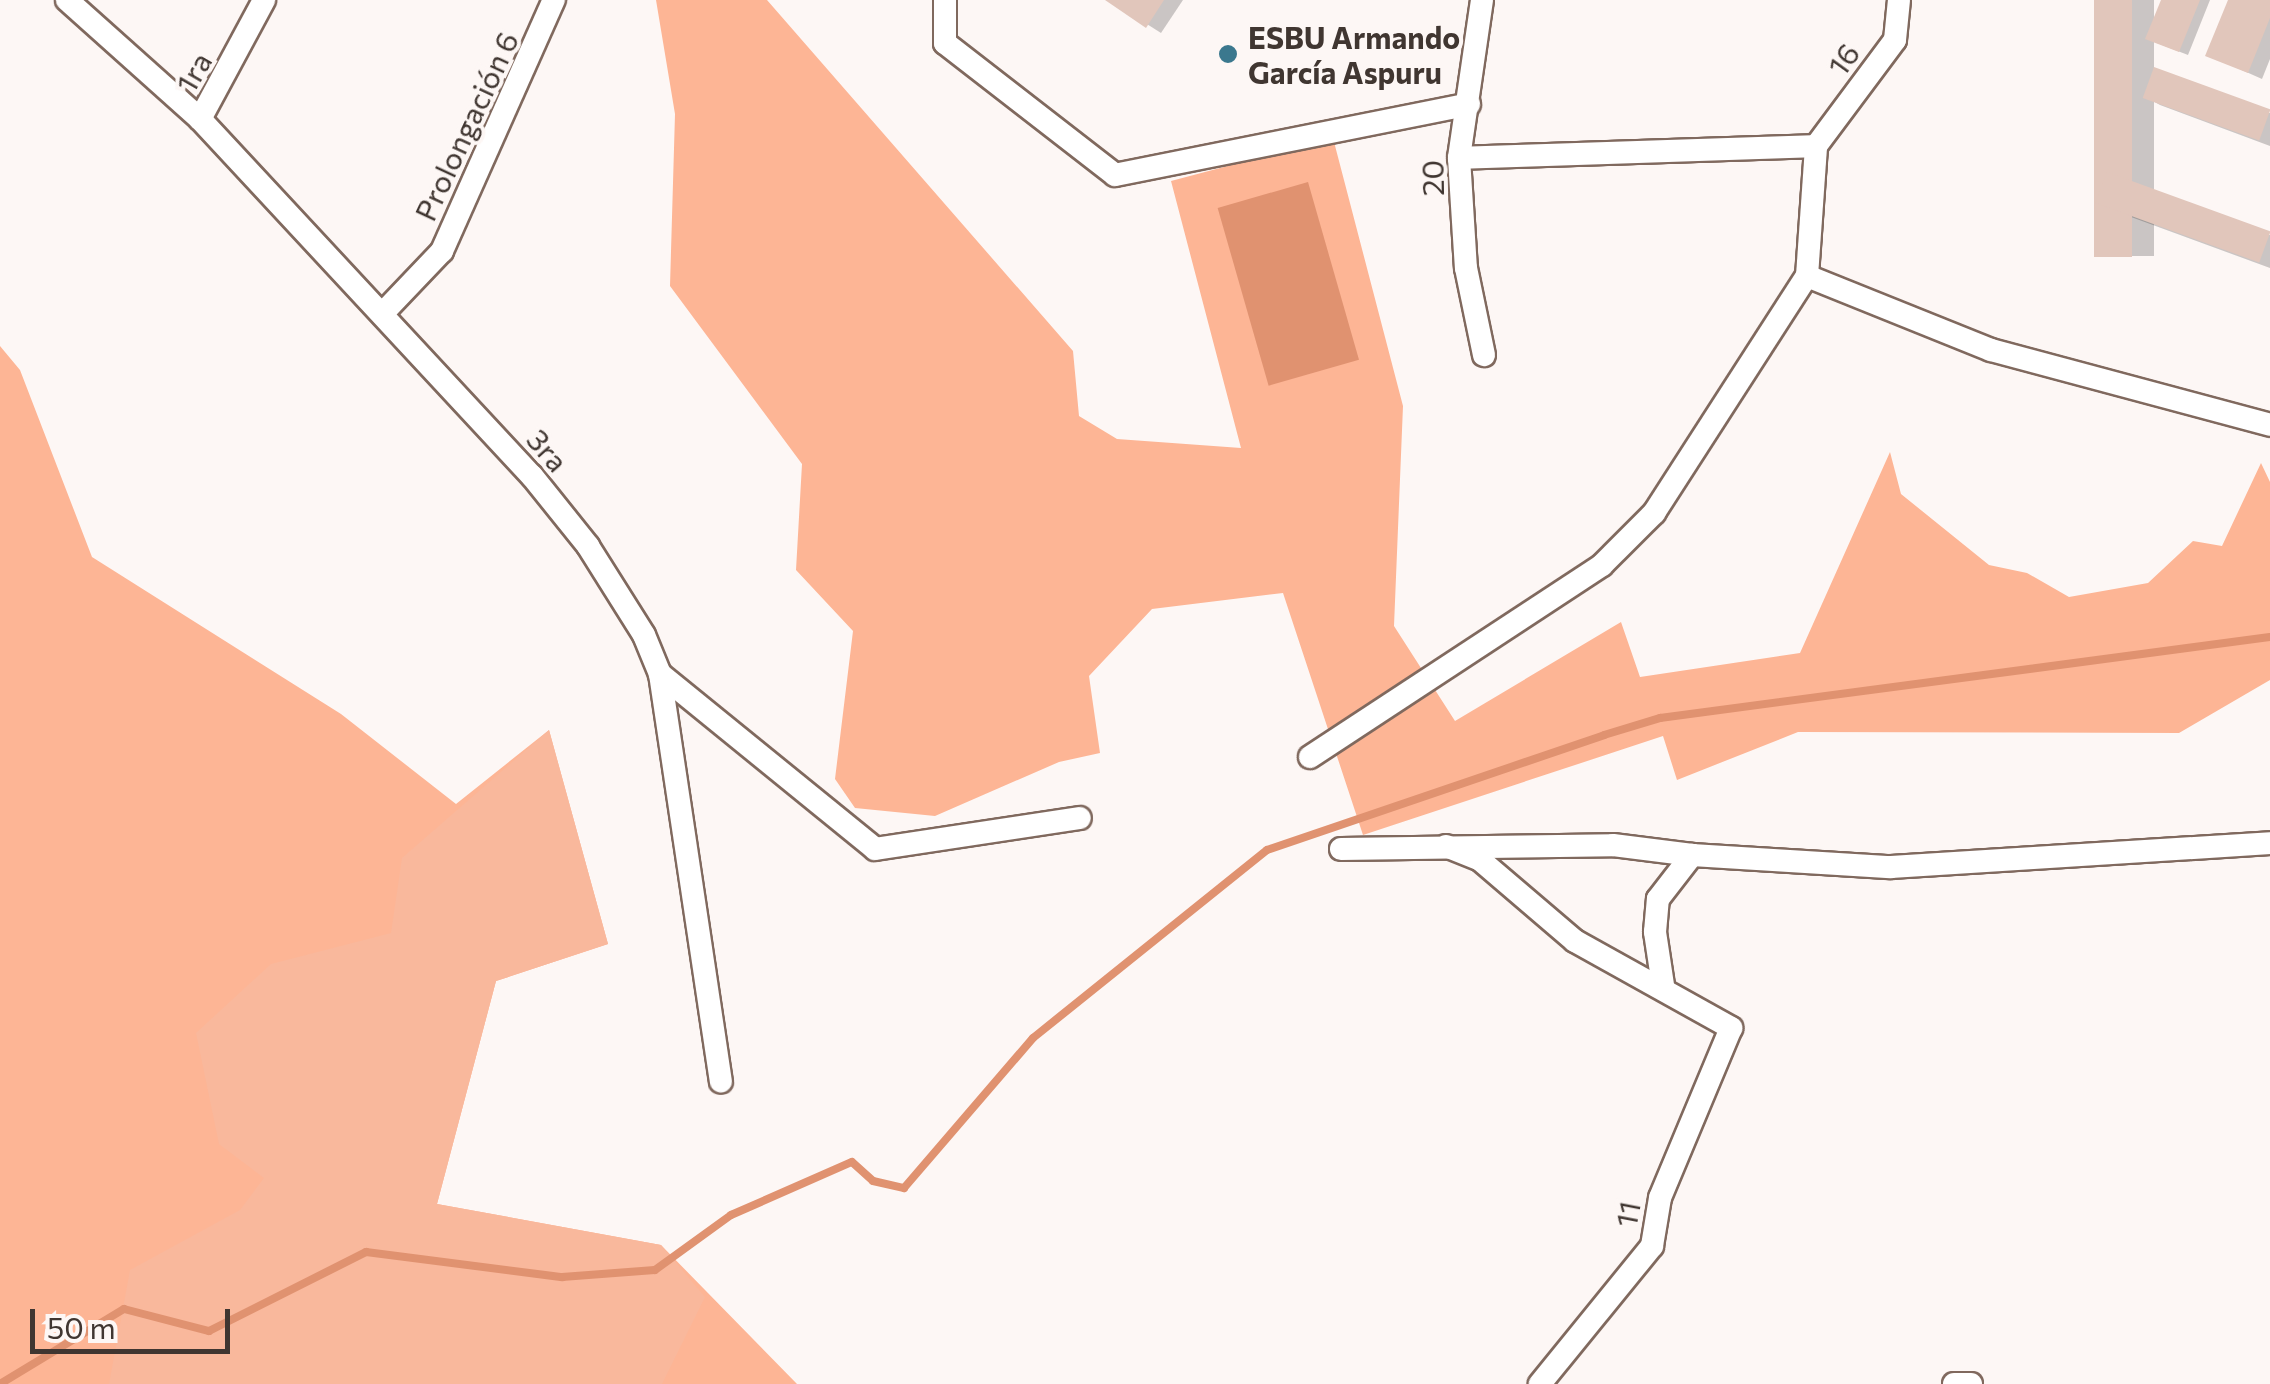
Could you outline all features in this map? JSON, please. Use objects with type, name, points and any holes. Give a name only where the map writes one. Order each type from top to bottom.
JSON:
[{"type":"street","name":"3ra","points":[[67,0],[200,119],[532,476],[588,546],[644,635],[660,674],[721,1081]]},
{"type":"street","name":"1ra","points":[[200,119],[264,0]]},
{"type":"street","name":"Prolongación 6","points":[[382,314],[442,251],[554,0]]},
{"type":"street","points":[[945,0],[945,42],[1116,176],[1469,104]]},
{"type":"street","name":"20","points":[[1482,0],[1459,158],[1466,268],[1484,355]]},
{"type":"street","name":"16","points":[[1816,146],[1895,40],[1899,0]]},
{"type":"street","points":[[1310,757],[1602,565],[1654,513],[1807,276],[1816,146],[1459,158]]},
{"type":"street","points":[[1807,276],[1991,350],[2270,425]]},
{"type":"street","points":[[660,674],[876,849],[1080,818]]},
{"type":"street","points":[[1341,848],[1613,845],[1692,855],[1890,868],[2270,842]]},
{"type":"street","points":[[1446,846],[1479,859],[1575,941],[1664,985]]},
{"type":"street","points":[[1664,985],[1655,932],[1658,900],[1692,855]]},
{"type":"street","name":"11","points":[[1540,1384],[1652,1246],[1660,1198],[1731,1028],[1664,985]]},
{"type":"shaded area","points":[[656,0],[767,0],[1073,351],[1079,416],[1117,439],[1241,448],[1171,181],[1333,138],[1403,406],[1394,626],[1455,721],[1621,622],[1640,677],[1800,653],[1890,452],[1901,494],[1989,565],[2027,573],[2069,597],[2148,583],[2193,541],[2222,546],[2261,463],[2270,482],[2270,680],[2179,733],[1798,732],[1677,780],[1663,736],[1363,835],[1283,593],[1152,609],[1089,676],[1100,753],[1059,762],[935,816],[855,808],[835,779],[853,631],[796,570],[802,464],[670,286],[675,114]]},
{"type":"shaded area","points":[[1308,182],[1359,360],[1269,386],[1218,208]]},
{"type":"shaded area","points":[[0,346],[20,370],[92,557],[341,714],[456,804],[549,730],[608,944],[496,981],[437,1204],[661,1245],[797,1384],[0,1384]]},
{"type":"shaded area","points":[[549,730],[608,944],[496,981],[437,1204],[661,1245],[705,1297],[662,1384],[109,1384],[130,1270],[240,1210],[264,1178],[219,1144],[196,1033],[271,964],[391,933],[402,858]]},
{"type":"building","points":[[1105,0],[1164,0],[1146,28]]},
{"type":"building","points":[[2094,0],[2132,0],[2132,257],[2094,257]]},
{"type":"building","points":[[2161,0],[2200,0],[2179,52],[2145,39]]},
{"type":"building","points":[[2228,0],[2270,0],[2270,18],[2248,73],[2205,56]]},
{"type":"building","points":[[2154,67],[2270,109],[2259,140],[2143,98]]},
{"type":"building","points":[[2107,172],[2270,231],[2259,263],[2096,203]]},
{"type":"waterway","points":[[0,1384],[124,1309],[209,1331],[366,1252],[562,1277],[655,1270],[731,1215],[852,1162],[873,1181],[904,1188],[1033,1038],[1267,850],[1604,735],[1660,718],[2270,637]]},
{"type":"place","name":"ESBU Armando García Aspuru","points":[[1228,54]]}]
